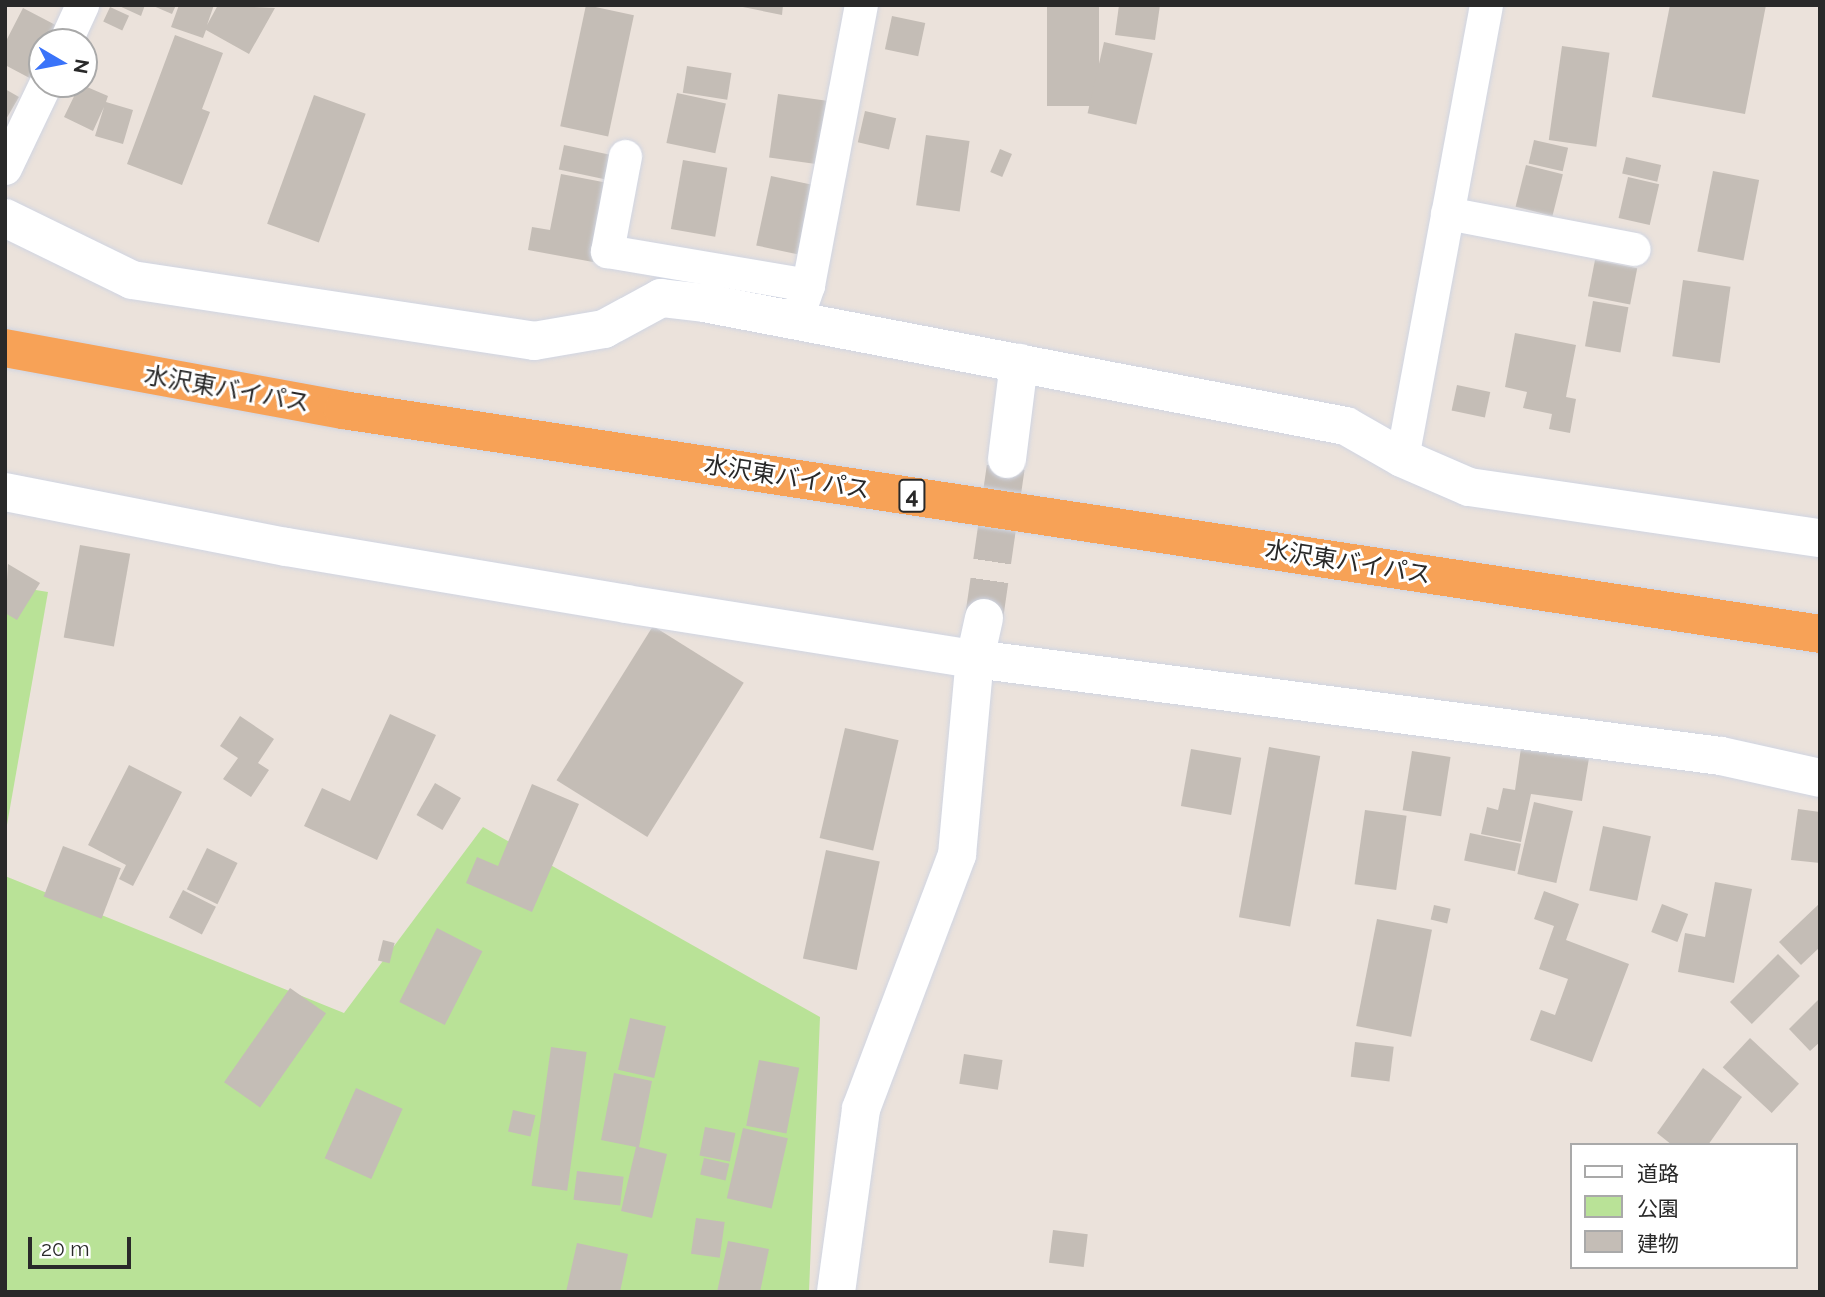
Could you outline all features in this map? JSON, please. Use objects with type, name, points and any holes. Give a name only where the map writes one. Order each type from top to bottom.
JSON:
[{"type":"highway","name":"水沢東バイパス","points":[[5,348],[343,410],[1820,634]]},
{"type":"street","points":[[71,28],[82,5]]},
{"type":"street","points":[[796,320],[808,285],[861,5]]},
{"type":"street","points":[[1402,458],[1486,5]]},
{"type":"street","points":[[5,168],[38,98]]},
{"type":"street","points":[[625,156],[607,251],[808,285]]},
{"type":"street","points":[[1447,213],[1634,248]]},
{"type":"street","points":[[5,218],[132,280],[534,341],[604,329],[661,298],[796,320],[1346,426],[1402,458],[1469,486],[1820,538]]},
{"type":"street","points":[[1007,459],[1019,363]]},
{"type":"street","points":[[5,492],[286,547],[975,659],[1721,756],[1820,778]]},
{"type":"street","points":[[836,1292],[861,1109],[957,855],[975,659],[984,618]]},
{"type":"green space","points":[[5,585],[48,592],[5,836]]},
{"type":"green space","points":[[483,827],[820,1017],[809,1292],[5,1292],[5,876],[344,1013]]},
{"type":"building","points":[[117,5],[145,5],[141,16]]},
{"type":"building","points":[[151,5],[176,5],[172,14]]},
{"type":"building","points":[[179,5],[214,5],[207,25],[218,5],[275,8],[249,54],[206,30],[203,38],[171,27]]},
{"type":"building","points":[[586,5],[634,15],[608,136],[560,126]]},
{"type":"building","points":[[733,5],[783,5],[782,15]]},
{"type":"building","points":[[1047,5],[1099,5],[1099,106],[1047,106]]},
{"type":"building","points":[[1119,5],[1160,5],[1155,40],[1115,35]]},
{"type":"building","points":[[1670,5],[1766,5],[1745,114],[1652,97]]},
{"type":"building","points":[[110,7],[129,16],[122,30],[103,22]]},
{"type":"building","points":[[23,8],[61,28],[28,28],[28,77],[5,65],[5,43]]},
{"type":"building","points":[[892,16],[925,23],[918,56],[885,49]]},
{"type":"building","points":[[175,35],[223,53],[202,109],[210,112],[182,185],[127,164]]},
{"type":"building","points":[[1104,42],[1153,53],[1136,124],[1088,113]]},
{"type":"building","points":[[1562,46],[1610,53],[1596,147],[1549,140]]},
{"type":"building","points":[[687,66],[731,73],[727,100],[683,93]]},
{"type":"building","points":[[5,89],[19,97],[5,121]]},
{"type":"building","points":[[98,92],[108,96],[106,102],[133,110],[123,144],[95,136],[104,107],[93,131],[64,117],[73,98],[98,98]]},
{"type":"building","points":[[677,93],[726,103],[715,153],[666,143]]},
{"type":"building","points":[[778,94],[829,101],[820,164],[769,157]]},
{"type":"building","points":[[314,95],[366,114],[319,243],[267,224]]},
{"type":"building","points":[[865,111],[896,118],[889,149],[858,142]]},
{"type":"building","points":[[926,135],[970,141],[960,211],[916,205]]},
{"type":"building","points":[[1534,140],[1568,148],[1563,171],[1529,163]]},
{"type":"building","points":[[564,145],[610,155],[605,179],[559,169]]},
{"type":"building","points":[[1000,149],[1012,154],[1002,177],[990,172]]},
{"type":"building","points":[[1626,157],[1661,165],[1657,182],[1622,174]]},
{"type":"building","points":[[683,160],[727,168],[715,237],[671,229]]},
{"type":"building","points":[[1526,165],[1563,174],[1552,216],[1516,207]]},
{"type":"building","points":[[1713,171],[1759,180],[1743,260],[1697,251]]},
{"type":"building","points":[[561,174],[608,183],[593,262],[528,250],[532,227],[550,230]]},
{"type":"building","points":[[771,176],[812,185],[797,254],[756,245]]},
{"type":"building","points":[[1628,177],[1659,184],[1650,225],[1619,218]]},
{"type":"building","points":[[1595,260],[1637,268],[1630,305],[1588,296]]},
{"type":"building","points":[[1683,280],[1731,287],[1720,363],[1672,356]]},
{"type":"building","points":[[1593,301],[1628,307],[1620,353],[1585,346]]},
{"type":"building","points":[[1515,333],[1576,345],[1566,397],[1576,399],[1570,433],[1549,429],[1552,414],[1523,408],[1527,392],[1505,387]]},
{"type":"building","points":[[1457,385],[1490,392],[1485,418],[1452,410]]},
{"type":"building","points":[[80,545],[130,554],[114,646],[64,638]]},
{"type":"building","points":[[8,564],[40,583],[17,620],[5,613]]},
{"type":"building","points":[[653,626],[744,683],[647,837],[557,780]]},
{"type":"building","points":[[390,714],[436,735],[377,860],[304,826],[322,788],[350,801]]},
{"type":"building","points":[[240,716],[274,739],[258,763],[269,770],[251,797],[223,779],[238,758],[220,746]]},
{"type":"building","points":[[845,728],[899,740],[873,850],[820,838]]},
{"type":"building","points":[[1269,747],[1320,756],[1290,926],[1239,917]]},
{"type":"building","points":[[1521,748],[1589,758],[1582,801],[1531,794],[1521,842],[1481,834],[1487,807],[1498,810],[1503,788],[1515,790]]},
{"type":"building","points":[[1191,749],[1241,758],[1231,815],[1181,806]]},
{"type":"building","points":[[1412,751],[1451,757],[1441,816],[1403,810]]},
{"type":"building","points":[[129,765],[182,792],[133,886],[119,879],[126,865],[88,845]]},
{"type":"building","points":[[435,783],[461,798],[442,830],[416,815]]},
{"type":"building","points":[[532,784],[579,804],[532,912],[466,883],[477,857],[498,866]]},
{"type":"building","points":[[1534,802],[1573,811],[1556,883],[1517,874]]},
{"type":"building","points":[[1798,809],[1820,812],[1820,863],[1791,860]]},
{"type":"building","points":[[1365,810],[1407,816],[1396,890],[1355,884]]},
{"type":"building","points":[[1603,826],[1651,836],[1637,901],[1589,891]]},
{"type":"building","points":[[1470,833],[1521,844],[1515,871],[1464,860]]},
{"type":"building","points":[[63,846],[121,868],[102,919],[44,896]]},
{"type":"building","points":[[207,848],[238,863],[217,904],[187,889]]},
{"type":"building","points":[[826,850],[880,861],[857,970],[803,959]]},
{"type":"building","points":[[1715,882],[1752,889],[1734,983],[1678,972],[1685,933],[1705,937]]},
{"type":"building","points":[[183,890],[216,907],[202,934],[169,918]]},
{"type":"building","points":[[1544,891],[1579,904],[1566,940],[1629,964],[1592,1062],[1530,1040],[1541,1010],[1555,1015],[1568,979],[1539,969],[1554,926],[1534,919]]},
{"type":"building","points":[[1820,903],[1820,947],[1801,965],[1779,942]]},
{"type":"building","points":[[1662,904],[1688,914],[1677,942],[1651,932]]},
{"type":"building","points":[[1434,905],[1451,909],[1447,923],[1431,920]]},
{"type":"building","points":[[1377,919],[1432,930],[1411,1037],[1356,1026]]},
{"type":"building","points":[[437,928],[482,951],[445,1025],[399,1002]]},
{"type":"building","points":[[383,940],[395,943],[390,963],[378,960]]},
{"type":"building","points":[[1778,954],[1800,976],[1752,1024],[1730,1002]]},
{"type":"building","points":[[290,988],[326,1013],[260,1107],[224,1082]]},
{"type":"building","points":[[1820,998],[1820,1042],[1810,1051],[1789,1029]]},
{"type":"building","points":[[630,1018],[666,1026],[654,1078],[618,1070]]},
{"type":"building","points":[[1750,1038],[1799,1084],[1772,1113],[1723,1067]]},
{"type":"building","points":[[1355,1042],[1394,1047],[1389,1081],[1351,1077]]},
{"type":"building","points":[[551,1047],[587,1052],[567,1191],[532,1186]]},
{"type":"building","points":[[964,1054],[1003,1060],[998,1090],[959,1084]]},
{"type":"building","points":[[759,1060],[799,1068],[786,1134],[746,1126]]},
{"type":"building","points":[[1703,1068],[1742,1097],[1709,1143],[1670,1143],[1657,1133]]},
{"type":"building","points":[[614,1073],[652,1081],[639,1147],[667,1154],[652,1218],[621,1211],[636,1147],[601,1140]]},
{"type":"building","points":[[356,1088],[403,1109],[371,1179],[325,1158]]},
{"type":"building","points":[[513,1110],[535,1115],[530,1137],[508,1131]]},
{"type":"building","points":[[705,1127],[735,1133],[730,1161],[699,1155]]},
{"type":"building","points":[[743,1128],[788,1138],[772,1209],[727,1198]]},
{"type":"building","points":[[704,1158],[729,1164],[726,1180],[700,1175]]},
{"type":"building","points":[[577,1171],[624,1177],[620,1206],[573,1200]]},
{"type":"building","points":[[696,1218],[725,1222],[720,1258],[691,1254]]},
{"type":"building","points":[[1053,1230],[1088,1234],[1084,1267],[1049,1263]]},
{"type":"building","points":[[728,1241],[769,1249],[760,1292],[717,1292]]},
{"type":"building","points":[[577,1243],[628,1254],[620,1292],[566,1292]]},
{"type":"tunnel","points":[[984,618],[1007,459]]}]
